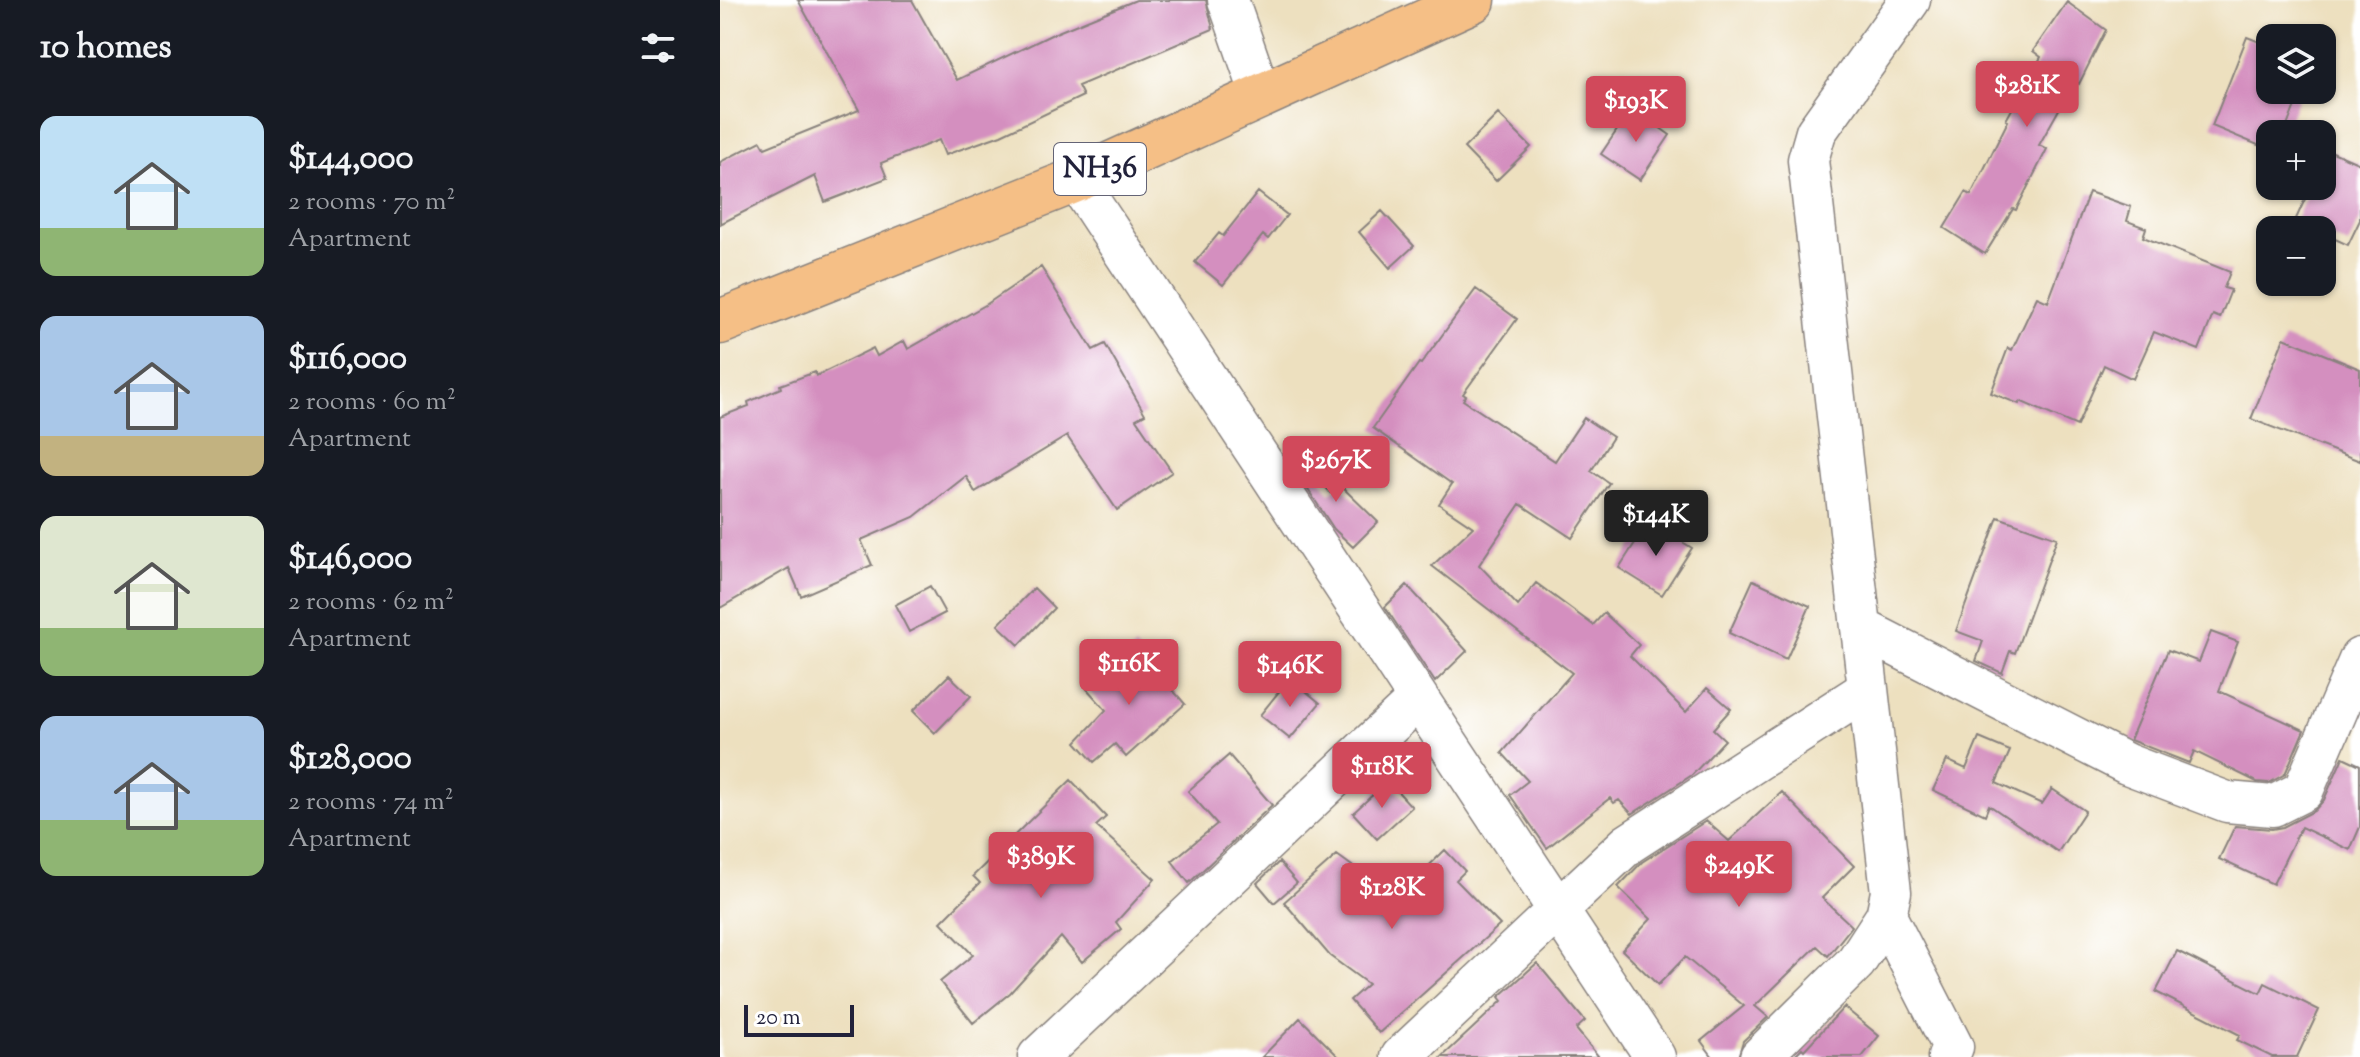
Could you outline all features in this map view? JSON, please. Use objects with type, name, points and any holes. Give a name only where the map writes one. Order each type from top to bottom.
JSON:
[{"type":"highway","name":"NH36","points":[[720,322],[1076,180],[1473,0]]},
{"type":"street","points":[[1228,0],[1261,95]]},
{"type":"street","points":[[1760,1057],[1856,962],[1886,916],[1891,892],[1808,160],[1816,132],[1910,0]]},
{"type":"street","points":[[1076,180],[1655,1057]]},
{"type":"street","points":[[1861,628],[2127,764],[2227,802],[2273,806],[2303,791],[2360,658]]},
{"type":"street","points":[[1401,1057],[1628,844],[1868,689]]},
{"type":"street","points":[[1038,1057],[1418,699]]},
{"type":"street","points":[[1886,916],[1953,1047],[1948,1057]]},
{"type":"building","points":[[798,0],[912,0],[957,80],[1053,34],[1136,0],[1206,0],[1213,29],[1078,86],[1083,96],[1001,135],[945,155],[939,140],[881,163],[887,178],[825,202],[815,176],[720,224],[720,162],[761,141],[765,148],[859,110]]},
{"type":"building","points":[[2067,2],[2106,30],[2079,84],[2075,81],[2039,145],[2047,149],[2016,210],[2013,209],[1985,254],[1944,228],[1966,192],[1971,195],[2006,120],[2041,57],[2033,51]]},
{"type":"building","points":[[2247,37],[2256,41],[2256,104],[2296,104],[2289,120],[2256,120],[2256,144],[2212,126]]},
{"type":"building","points":[[1632,108],[1670,135],[1640,180],[1601,154]]},
{"type":"building","points":[[1498,114],[1531,147],[1496,181],[1464,148]]},
{"type":"building","points":[[2336,154],[2360,164],[2360,220],[2348,245],[2336,239],[2336,216],[2297,216],[2305,200],[2336,200]]},
{"type":"building","points":[[1258,192],[1287,215],[1268,239],[1263,235],[1223,285],[1195,262],[1219,233],[1223,236]]},
{"type":"building","points":[[2089,192],[2131,207],[2127,221],[2146,228],[2143,237],[2230,272],[2224,288],[2231,290],[2220,318],[2213,315],[2199,350],[2154,332],[2133,379],[2104,365],[2077,426],[2020,401],[2019,404],[1991,393],[2008,348],[2012,350],[2037,297],[2048,302]]},
{"type":"building","points":[[1382,211],[1414,246],[1390,268],[1359,232]]},
{"type":"building","points":[[1041,267],[1093,350],[1105,344],[1145,414],[1136,419],[1172,472],[1117,510],[1067,436],[975,492],[966,476],[914,517],[861,540],[872,565],[801,596],[789,568],[720,608],[720,417],[749,406],[748,402],[781,388],[780,385],[815,372],[816,376],[873,348],[877,356],[904,341],[908,349],[987,304]]},
{"type":"building","points":[[1476,289],[1517,319],[1463,394],[1466,396],[1463,400],[1555,461],[1584,418],[1613,437],[1591,471],[1609,483],[1572,538],[1520,504],[1479,565],[1518,606],[1536,583],[1593,625],[1604,613],[1639,645],[1630,656],[1686,712],[1707,688],[1731,709],[1713,729],[1725,740],[1692,775],[1632,814],[1619,800],[1614,803],[1610,798],[1547,848],[1510,795],[1528,781],[1502,753],[1572,673],[1432,566],[1473,527],[1439,504],[1452,484],[1373,428]]},
{"type":"building","points":[[2284,338],[2360,369],[2360,461],[2251,419]]},
{"type":"building","points":[[1300,452],[1330,493],[1339,484],[1378,522],[1353,547],[1334,529],[1289,461]]},
{"type":"building","points":[[1998,517],[2057,538],[2015,653],[2010,651],[2002,673],[1976,661],[1983,641],[1956,631]]},
{"type":"building","points":[[1649,521],[1692,548],[1662,595],[1619,568]]},
{"type":"building","points":[[1753,580],[1810,606],[1786,660],[1729,633]]},
{"type":"building","points":[[1407,585],[1467,651],[1435,682],[1385,607]]},
{"type":"building","points":[[930,586],[945,613],[909,632],[895,605]]},
{"type":"building","points":[[1034,588],[1054,608],[1019,645],[998,625]]},
{"type":"building","points":[[2211,632],[2238,642],[2219,691],[2304,730],[2285,774],[2269,783],[2257,782],[2194,751],[2189,763],[2130,740],[2168,650],[2199,662]]},
{"type":"building","points":[[1135,647],[1185,704],[1126,757],[1115,744],[1094,762],[1076,742],[1106,710],[1087,689]]},
{"type":"building","points":[[949,675],[971,696],[935,733],[913,711]]},
{"type":"building","points":[[1290,678],[1320,703],[1290,739],[1260,715]]},
{"type":"building","points":[[1979,738],[2010,751],[1996,783],[2042,804],[2052,789],[2085,811],[2058,852],[1989,805],[1985,815],[1933,790],[1947,760],[1966,769]]},
{"type":"building","points":[[1229,755],[1272,805],[1189,883],[1172,861],[1217,824],[1188,791]]},
{"type":"building","points":[[2343,757],[2360,765],[2360,827],[2350,850],[2301,827],[2273,884],[2219,859],[2235,826],[2283,827],[2314,811],[2324,800]]},
{"type":"building","points":[[1071,780],[1106,817],[1096,826],[1155,879],[1116,922],[1121,929],[1082,962],[1061,937],[1010,993],[973,1023],[940,982],[973,955],[941,922],[980,883],[973,876]]},
{"type":"building","points":[[1388,781],[1412,807],[1377,839],[1353,813]]},
{"type":"building","points":[[1782,792],[1854,866],[1822,898],[1852,926],[1828,956],[1817,946],[1755,1006],[1768,1017],[1743,1041],[1738,1057],[1713,1057],[1701,1041],[1744,1006],[1685,957],[1658,985],[1622,950],[1651,919],[1618,887],[1642,862],[1706,821],[1729,841]]},
{"type":"building","points":[[1445,850],[1465,871],[1456,880],[1500,925],[1379,1033],[1350,1000],[1368,984],[1330,956],[1284,902],[1337,855],[1396,898]]},
{"type":"building","points":[[1279,862],[1297,883],[1274,903],[1257,883]]},
{"type":"building","points":[[2177,951],[2260,993],[2265,983],[2319,1010],[2297,1057],[2272,1057],[2237,1040],[2240,1035],[2156,992]]},
{"type":"building","points":[[1537,963],[1585,1021],[1576,1029],[1599,1057],[1442,1057],[1502,1001],[1499,997]]},
{"type":"building","points":[[1844,1007],[1879,1036],[1862,1057],[1793,1057],[1802,1048],[1804,1050]]},
{"type":"building","points":[[1300,1018],[1339,1057],[1262,1057]]}]
